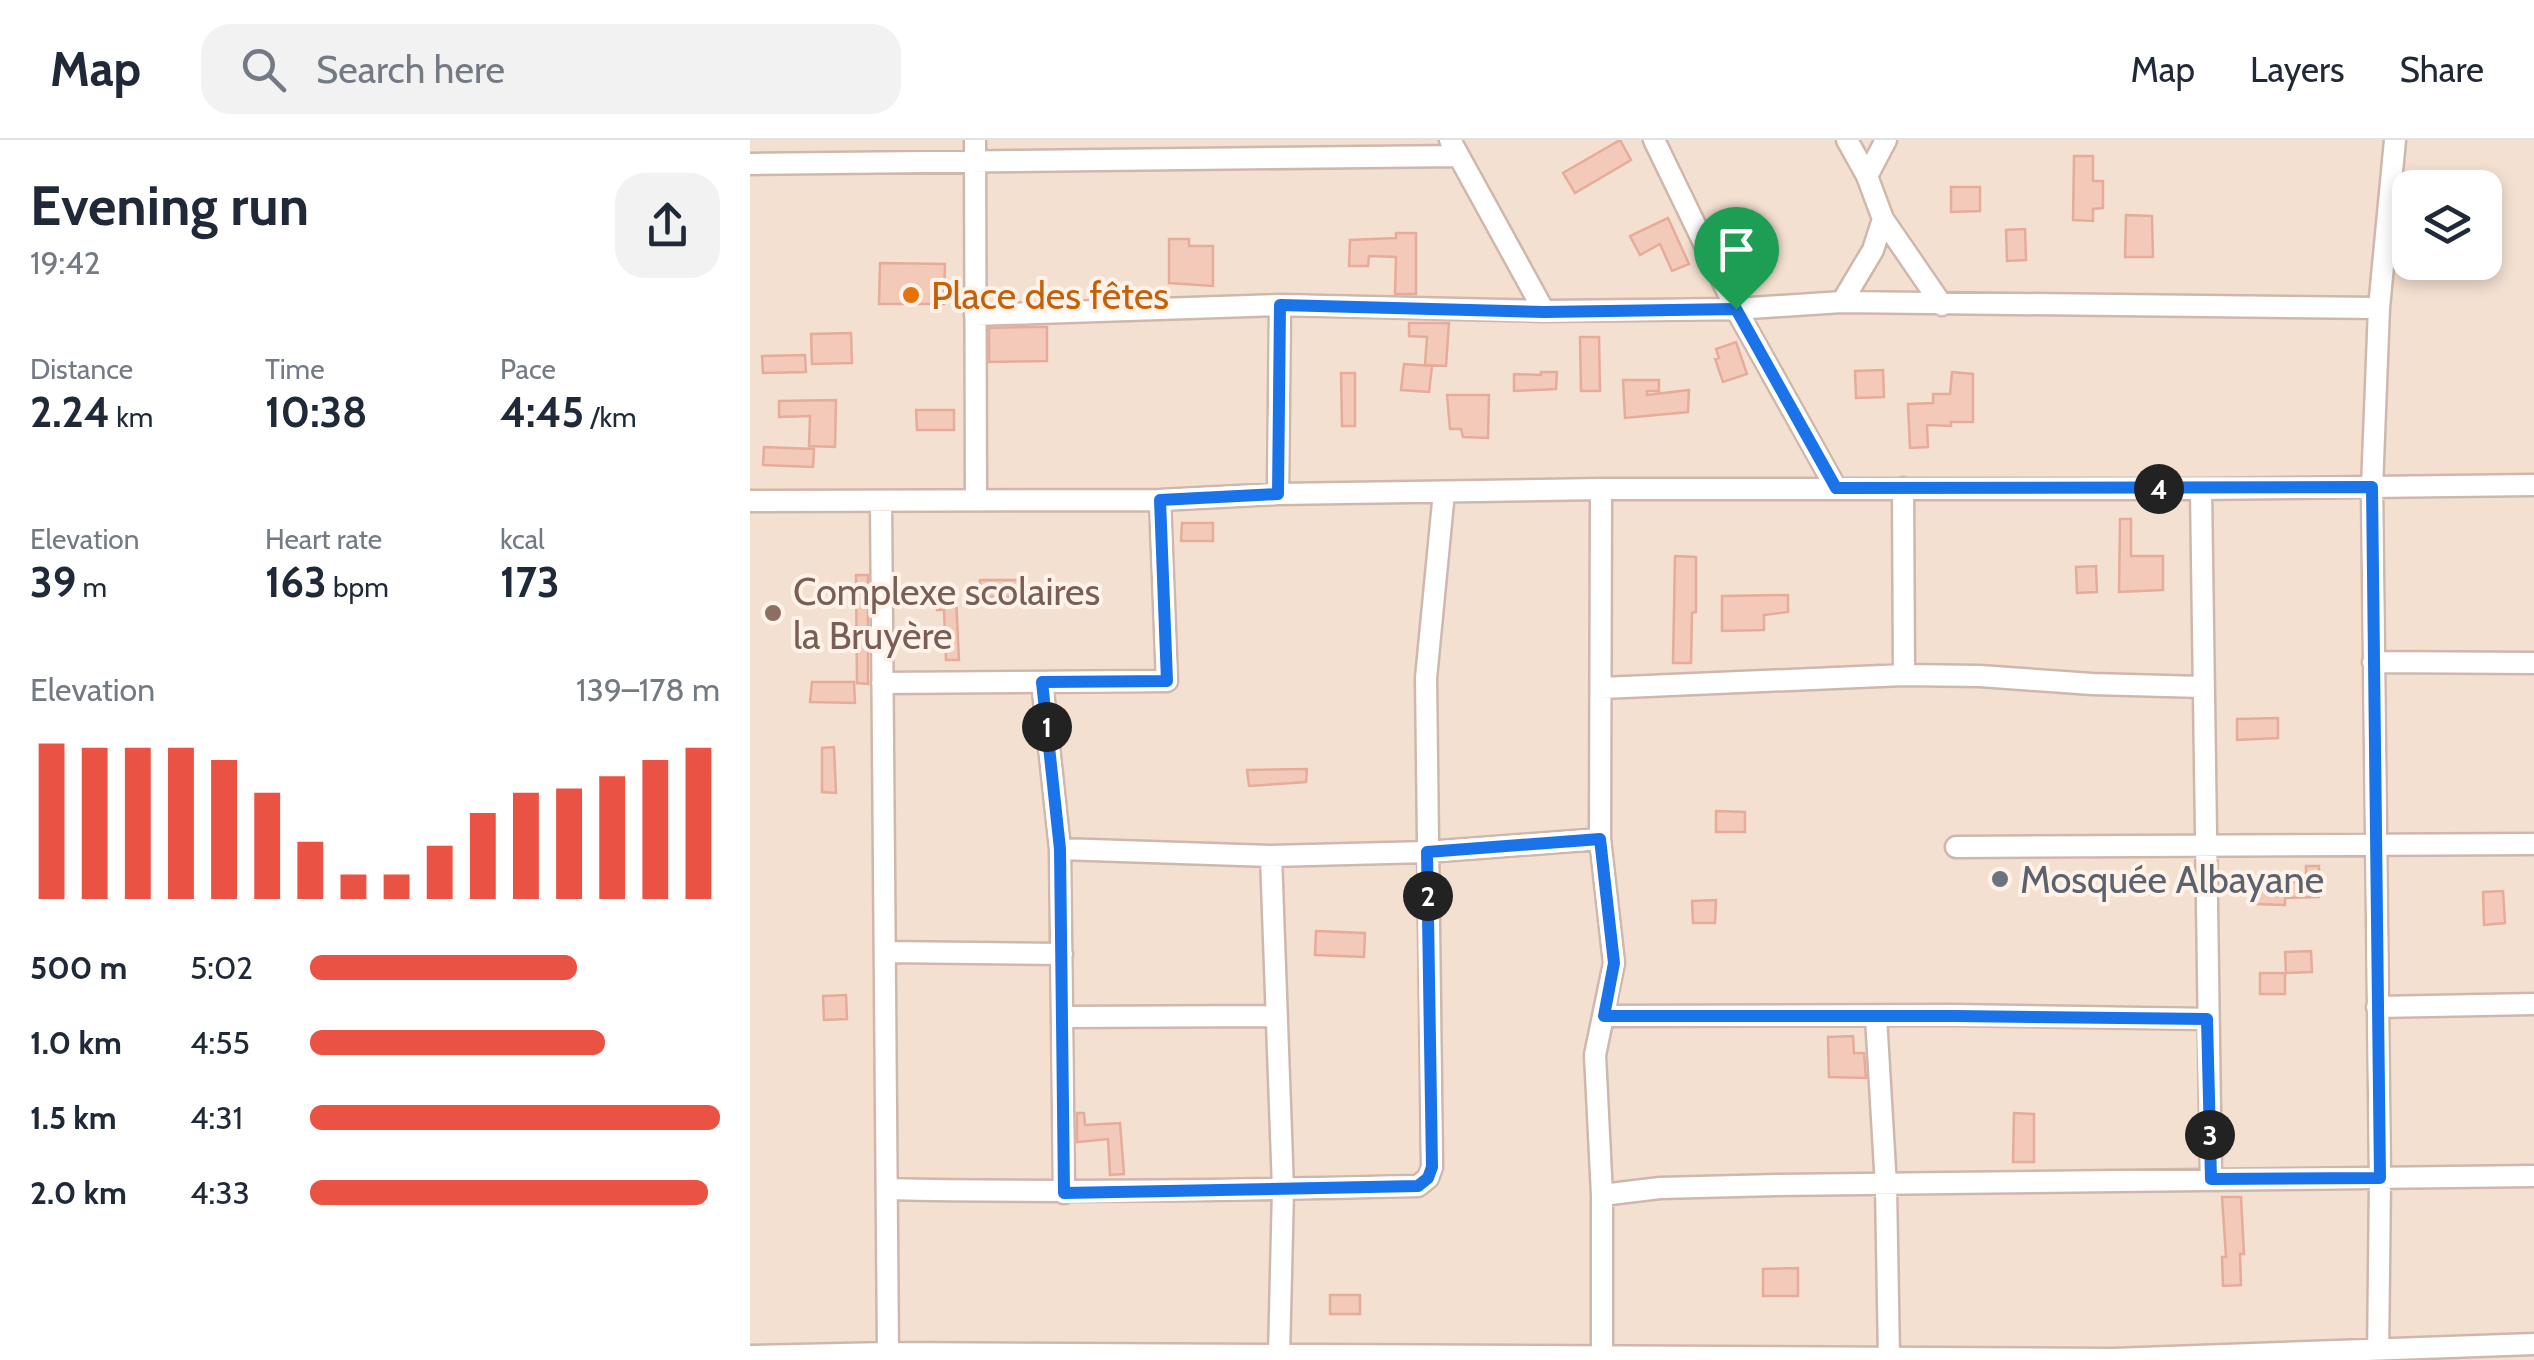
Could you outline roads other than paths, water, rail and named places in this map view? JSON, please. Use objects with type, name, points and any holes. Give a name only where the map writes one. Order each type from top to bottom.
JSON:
[{"type":"street","points":[[1654,140],[1736,309],[1836,488]]},
{"type":"street","points":[[1847,140],[1883,219],[1942,305]]},
{"type":"street","points":[[2378,1354],[2380,1178],[2372,487],[2379,308],[2394,140]]},
{"type":"street","points":[[1866,176],[1889,141]]},
{"type":"street","points":[[750,164],[975,151],[1454,148],[1544,312]]},
{"type":"street","points":[[975,151],[976,499]]},
{"type":"street","points":[[1842,302],[1873,250],[1883,219]]},
{"type":"street","points":[[976,316],[1280,305],[1544,312],[1736,309],[1842,302],[2379,308]]},
{"type":"street","points":[[1278,494],[1280,305]]},
{"type":"street","points":[[750,501],[1160,500],[1278,494],[1601,489],[2201,489],[2534,484]]},
{"type":"street","points":[[1903,488],[1904,676]]},
{"type":"street","points":[[1601,489],[1600,839],[1614,963],[1596,1055],[1602,1194],[1602,1357]]},
{"type":"street","points":[[2201,489],[2211,1179]]},
{"type":"street","points":[[887,1189],[1064,1193],[1284,1189],[1418,1186],[1428,1178],[1432,1167],[1426,678],[1444,492]]},
{"type":"street","points":[[882,683],[1167,681],[1160,500]]},
{"type":"street","points":[[880,501],[888,1353]]},
{"type":"street","points":[[2373,662],[2534,663]]},
{"type":"street","points":[[1602,688],[1904,676],[2203,687]]},
{"type":"street","points":[[1042,682],[1060,849],[1064,1193]]},
{"type":"street","points":[[1060,849],[1271,856],[1427,852],[1600,839]]},
{"type":"street","points":[[1956,847],[2534,844]]},
{"type":"street","points":[[1271,856],[1284,1189],[1279,1356]]},
{"type":"street","points":[[884,952],[1062,954]]},
{"type":"street","points":[[2377,1007],[2534,1004]]},
{"type":"street","points":[[1062,1016],[1277,1016]]},
{"type":"street","points":[[1604,1016],[2207,1019]]},
{"type":"street","points":[[1876,1017],[1886,1186],[1889,1358]]},
{"type":"street","points":[[1602,1194],[1660,1188],[2534,1176]]},
{"type":"street","points":[[750,1356],[888,1353],[2113,1358],[2378,1354],[2534,1344]]},
{"type":"place","name":"Place des fêtes","points":[[911,295]]},
{"type":"place","name":"Complexe scolaires la Bruyère","points":[[773,613]]},
{"type":"place","name":"Mosquée Albayane","points":[[2000,879]]}]
